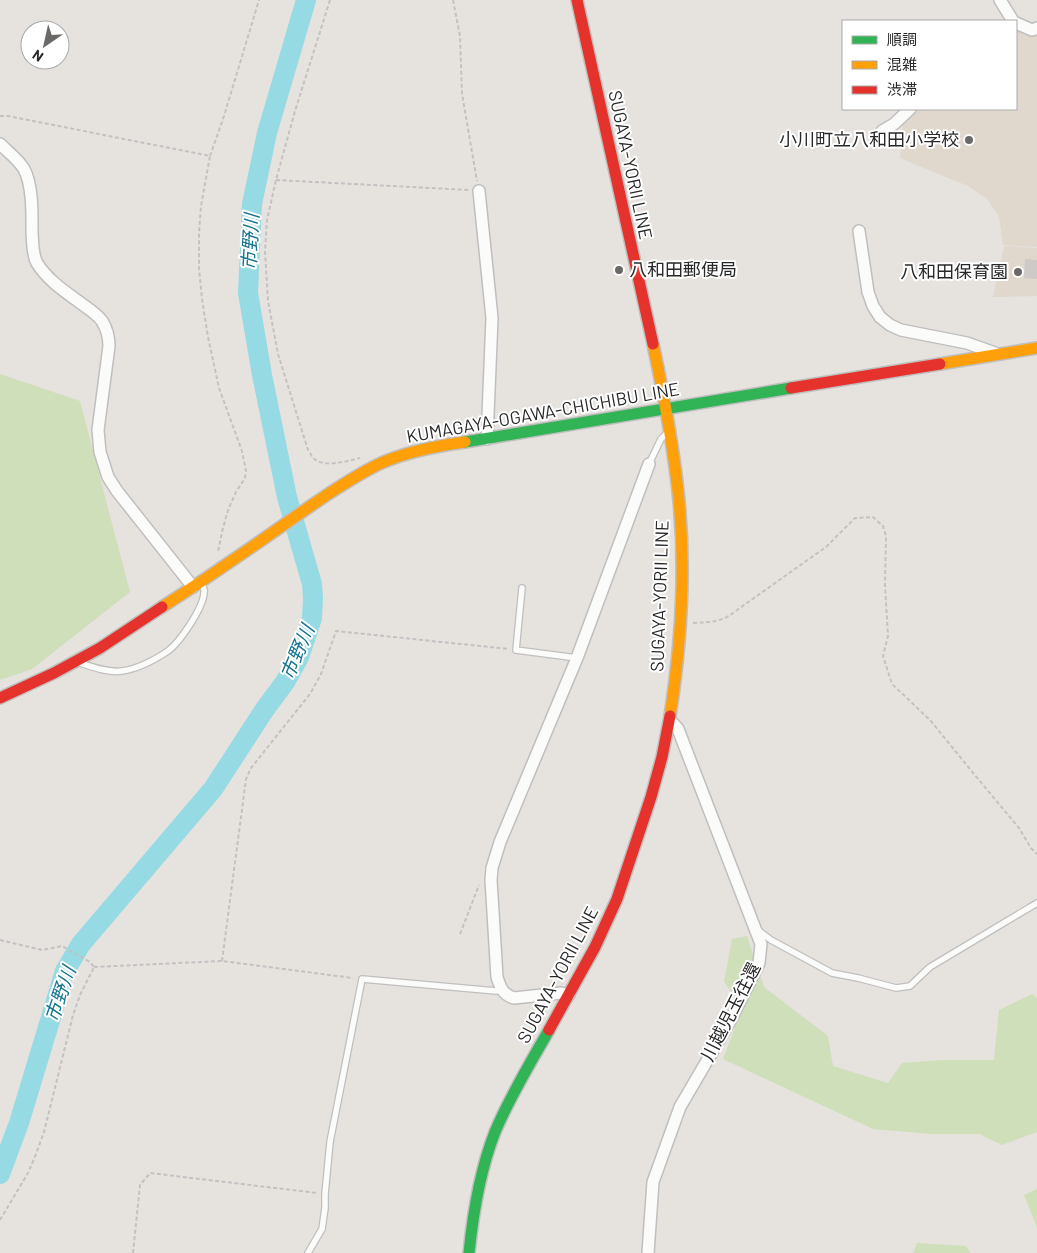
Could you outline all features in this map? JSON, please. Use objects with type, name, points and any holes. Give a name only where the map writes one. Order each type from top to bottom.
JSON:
[{"type":"main road","name":"SUGAYA-YORII LINE","points":[[469,1253],[480,1181],[494,1135],[508,1103],[594,951],[622,886],[650,801],[670,720],[681,624],[682,534],[670,431],[577,0]]},
{"type":"main road","name":"KUMAGAYA-OGAWA-CHICHIBU LINE","points":[[0,698],[76,662],[213,574],[356,477],[400,456],[449,444],[1036,350]]},
{"type":"street","points":[[1000,0],[1013,20]]},
{"type":"street","points":[[1017,23],[1032,30],[1037,28]]},
{"type":"street","points":[[882,131],[894,124],[909,110]]},
{"type":"street","points":[[0,144],[18,161],[24,169],[27,178],[32,214],[33,253],[36,261],[50,279],[101,320],[109,336],[98,430],[100,452],[108,476],[117,492],[197,584]]},
{"type":"street","points":[[474,191],[492,318],[488,439]]},
{"type":"street","points":[[859,231],[868,292],[873,306],[880,317],[890,325],[901,330],[967,343],[999,355]]},
{"type":"street","points":[[568,995],[561,993],[514,998],[508,996],[502,990],[497,977],[491,880],[492,868],[500,842],[577,658],[649,464]]},
{"type":"street","name":"川越児玉往還","points":[[648,1253],[653,1182],[680,1107],[729,1022],[759,963],[761,944],[678,729],[670,720]]},
{"type":"lane","points":[[649,464],[661,438],[670,431]]},
{"type":"lane","points":[[76,662],[98,669],[121,671],[146,663],[169,650],[192,622],[201,604],[204,592],[197,584]]},
{"type":"lane","points":[[522,588],[516,650],[577,658]]},
{"type":"lane","points":[[755,928],[771,940],[832,973],[896,988],[910,986],[930,968],[1037,903]]},
{"type":"lane","points":[[308,1253],[322,1229],[330,1142],[362,979],[502,990]]},
{"type":"path","points":[[213,574],[228,510],[245,478],[246,471],[242,451],[220,388],[208,337],[199,269],[201,206],[210,156],[259,0]]},
{"type":"path","points":[[330,0],[295,111],[267,220],[265,251],[268,300],[278,354],[308,450],[314,458],[323,463],[340,462],[368,456]]},
{"type":"path","points":[[276,180],[474,191],[462,94],[460,36],[453,0]]},
{"type":"path","points":[[0,116],[210,156]]},
{"type":"path","points":[[681,624],[718,621],[730,616],[826,547],[855,518],[873,517],[883,526],[886,536],[885,585],[888,636],[883,656],[892,684],[930,720],[1020,828],[1031,848],[1037,854]]},
{"type":"path","points":[[222,961],[246,779],[251,768],[310,694],[321,674],[336,630],[516,650]]},
{"type":"path","points":[[460,934],[480,883]]},
{"type":"path","points":[[0,940],[42,950],[62,946],[90,962],[94,967]]},
{"type":"path","points":[[94,967],[222,961],[362,979]]},
{"type":"path","points":[[0,1220],[28,1173],[36,1154],[44,1132],[73,1015],[80,995],[94,967]]},
{"type":"path","points":[[132,1253],[140,1185],[150,1173],[325,1194]]},
{"type":"shaded area","name":"小川町立八和田小学校","points":[[1037,27],[1037,247],[1003,245],[999,217],[987,199],[968,186],[900,157],[903,124],[913,110],[1017,110],[1017,29]]},
{"type":"shaded area","name":"八和田保育園","points":[[1004,246],[1037,248],[1037,296],[993,297]]},
{"type":"green space","points":[[0,374],[80,401],[130,592],[32,669],[0,680]]},
{"type":"green space","points":[[747,936],[764,987],[828,1036],[833,1066],[888,1083],[902,1063],[943,1060],[994,1060],[999,1010],[1032,994],[1037,998],[1037,1132],[1002,1145],[979,1134],[932,1134],[873,1129],[723,1059],[743,1007],[724,982],[732,939]]},
{"type":"green space","points":[[1037,1189],[1037,1228],[1024,1195]]},
{"type":"green space","points":[[917,1243],[966,1246],[970,1253],[913,1253]]},
{"type":"building","points":[[1025,259],[1037,260],[1037,279],[1024,278]]},
{"type":"waterway","name":"市野川","points":[[0,1174],[19,1123],[65,971],[81,944],[213,789],[265,709],[285,682],[299,657],[312,618],[312,584],[287,497],[262,375],[248,293],[252,204],[267,133],[306,0]]},
{"type":"traffic: fast","points":[[465,442],[791,388]]},
{"type":"traffic: fast","points":[[469,1253],[478,1192],[485,1161],[495,1132],[520,1080],[549,1030]]},
{"type":"traffic: slow","points":[[653,344],[665,403],[677,481],[681,528],[680,636],[670,716]]},
{"type":"traffic: slow","points":[[940,364],[1037,348]]},
{"type":"traffic: slow","points":[[162,607],[328,494],[377,465],[409,453],[465,442]]},
{"type":"traffic: jam","points":[[577,0],[653,344]]},
{"type":"traffic: jam","points":[[791,388],[940,364]]},
{"type":"traffic: jam","points":[[0,698],[54,673],[100,648],[162,607]]},
{"type":"traffic: jam","points":[[549,1030],[595,947],[617,899],[651,797],[662,757],[670,716]]},
{"type":"place","name":"小川町立八和田小学校","points":[[969,140]]},
{"type":"place","name":"八和田郵便局","points":[[619,270]]},
{"type":"place","name":"八和田保育園","points":[[1018,272]]}]
